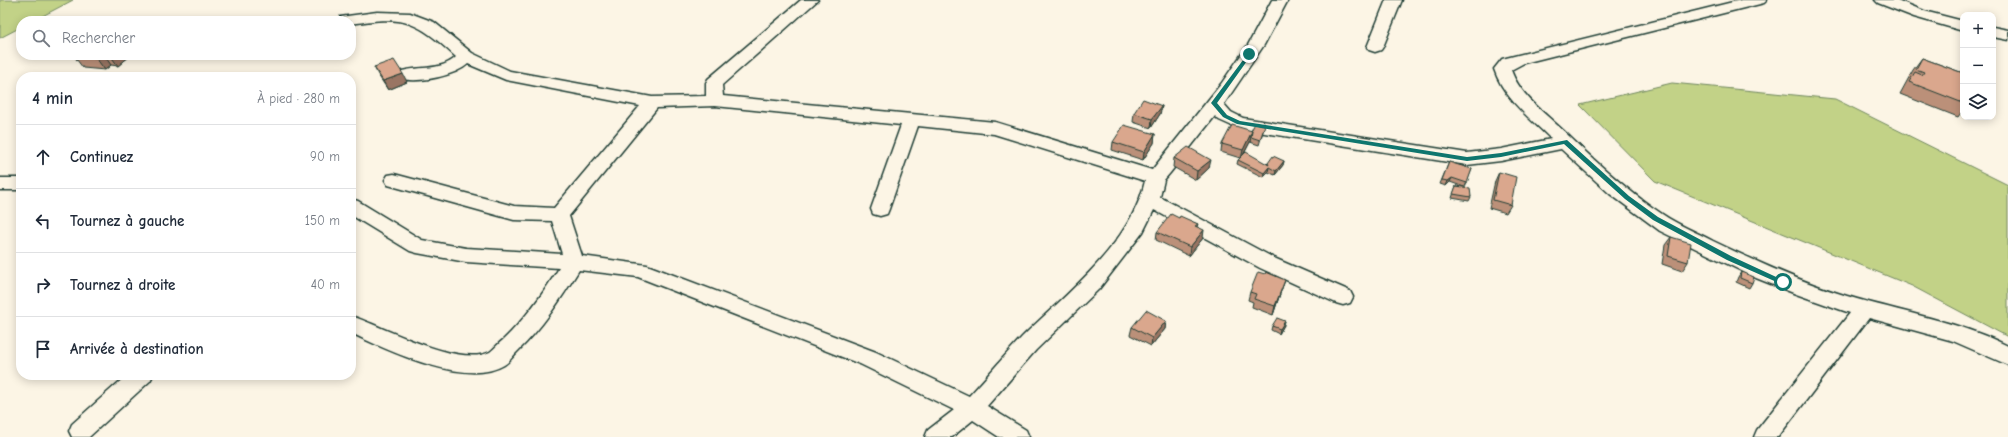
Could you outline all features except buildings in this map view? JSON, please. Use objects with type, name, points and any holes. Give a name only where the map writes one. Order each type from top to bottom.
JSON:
[{"type":"street","points":[[715,101],[714,83],[810,0]]},
{"type":"street","points":[[936,437],[972,408],[1029,344],[1092,284],[1136,227],[1150,200],[1155,177],[1164,169],[1249,54],[1274,14],[1280,0]]},
{"type":"street","points":[[1375,47],[1394,0]]},
{"type":"street","points":[[1759,0],[1508,63],[1502,69],[1504,78],[1516,95],[1627,198],[1655,218],[1680,233],[1729,258],[1783,282],[1865,309],[1951,332],[2008,356]]},
{"type":"street","points":[[1883,0],[1919,14],[1960,25]]},
{"type":"street","points":[[356,19],[374,16],[404,18],[428,24],[466,57],[506,75],[652,103],[715,101],[995,128],[1134,172],[1155,177]]},
{"type":"street","points":[[1996,33],[2008,35]]},
{"type":"street","points":[[408,75],[423,75],[455,67],[466,57]]},
{"type":"street","points":[[559,215],[652,103]]},
{"type":"street","points":[[1214,103],[1225,116],[1239,123],[1467,159],[1501,155],[1565,142]]},
{"type":"street","points":[[880,209],[911,120]]},
{"type":"street","points":[[394,180],[514,213],[559,215]]},
{"type":"street","points":[[0,184],[16,184]]},
{"type":"street","points":[[1150,200],[1267,262],[1343,297]]},
{"type":"street","points":[[356,209],[417,246],[466,255],[574,262],[640,270],[868,358],[972,408],[1018,437]]},
{"type":"street","points":[[559,215],[574,262]]},
{"type":"street","points":[[356,326],[385,340],[415,351],[466,364],[494,360],[525,333],[574,262]]},
{"type":"street","points":[[1765,437],[1865,309]]},
{"type":"street","points":[[80,430],[136,380]]},
{"type":"green space","points":[[0,0],[73,0],[43,16],[16,16],[16,30],[0,38]]},
{"type":"green space","points":[[1672,83],[1835,99],[2008,185],[2008,337],[1912,286],[1655,181],[1580,105]]},
{"type":"route","points":[[1249,54],[1214,103],[1225,116],[1239,123],[1467,159],[1501,155],[1565,142],[1585,162],[1627,198],[1655,218],[1680,233],[1729,258],[1783,282]]}]
